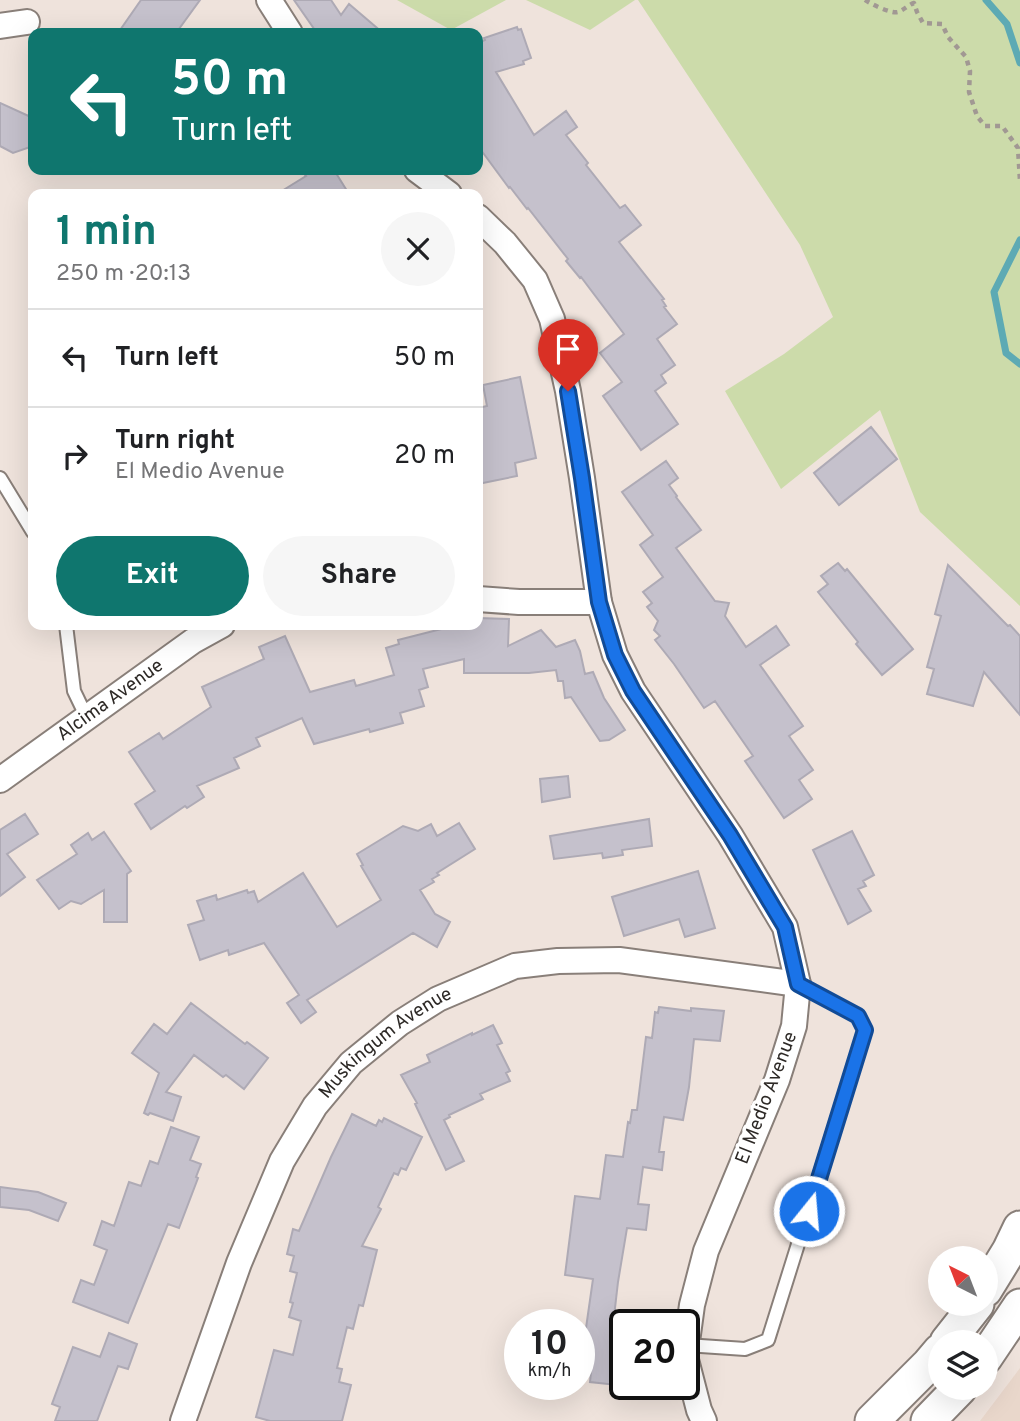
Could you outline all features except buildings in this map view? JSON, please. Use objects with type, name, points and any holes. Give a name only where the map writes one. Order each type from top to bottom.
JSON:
[{"type":"main road","points":[[998,1269],[1020,1228]]},
{"type":"main road","points":[[998,1339],[1020,1306]]},
{"type":"main road","points":[[956,1330],[968,1316]]},
{"type":"main road","points":[[872,1421],[928,1365]]},
{"type":"main road","points":[[928,1421],[948,1400]]},
{"type":"street","points":[[269,0],[287,28]]},
{"type":"street","points":[[0,26],[27,22]]},
{"type":"street","points":[[424,175],[442,189]]},
{"type":"street","name":"El Medio Avenue","points":[[483,222],[505,243],[535,280],[552,319],[568,391],[599,602],[615,655],[633,691],[730,835],[785,927],[798,984],[794,1026],[777,1080],[706,1251],[691,1309]]},
{"type":"street","points":[[483,599],[599,602]]},
{"type":"street","name":"Alcima Avenue","points":[[0,780],[193,641],[213,630]]},
{"type":"street","name":"Muskingum Avenue","points":[[183,1421],[239,1263],[282,1161],[315,1106],[351,1063],[400,1023],[438,999],[515,966],[558,961],[619,960],[798,984]]},
{"type":"street","name":"El Medio Avenue","points":[[696,1400],[704,1421]]},
{"type":"lane","points":[[0,478],[28,525]]},
{"type":"lane","points":[[67,630],[74,691],[87,718]]},
{"type":"lane","points":[[700,1346],[746,1349],[768,1340],[865,1030],[858,1016],[798,984]]},
{"type":"path","points":[[865,0],[893,12],[901,12],[914,3],[923,23],[942,24],[948,37],[966,57],[970,71],[969,92],[977,116],[985,126],[1002,126],[1018,148],[1020,181]]},
{"type":"shaded area","points":[[1020,1368],[1020,1421],[980,1421]]},
{"type":"green space","points":[[397,0],[506,0],[455,28],[447,28]]},
{"type":"green space","points":[[526,0],[635,0],[590,30]]},
{"type":"green space","points":[[638,0],[1020,0],[1020,606],[920,512],[880,410],[781,489],[725,391],[784,354],[833,317],[800,245]]},
{"type":"waterway","points":[[986,0],[1007,24],[1020,63]]},
{"type":"waterway","points":[[1020,240],[994,292],[1006,353],[1020,364]]},
{"type":"route","points":[[568,391],[599,602],[615,655],[633,691],[730,835],[785,927],[798,984],[858,1016],[865,1030],[809,1211]]}]
